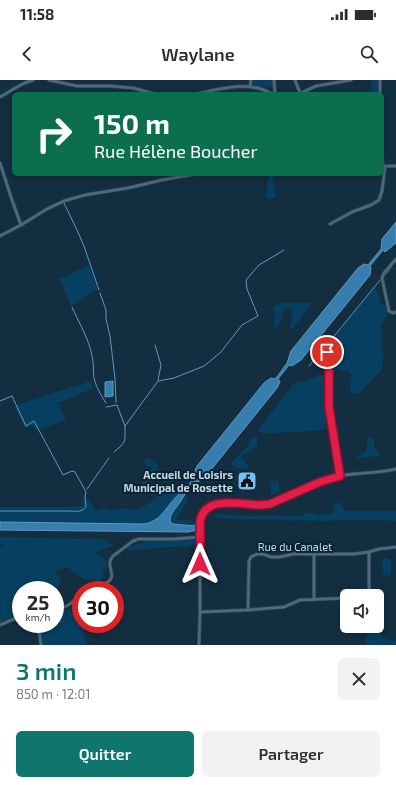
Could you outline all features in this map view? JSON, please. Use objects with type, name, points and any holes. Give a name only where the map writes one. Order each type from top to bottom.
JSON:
[{"type":"street","points":[[0,97],[22,84],[33,80]]},
{"type":"street","points":[[49,80],[77,86],[111,86],[133,88],[148,92]]},
{"type":"street","points":[[250,86],[251,80]]},
{"type":"street","points":[[274,80],[274,92]]},
{"type":"street","points":[[295,80],[298,92]]},
{"type":"street","points":[[303,92],[316,86],[351,80]]},
{"type":"street","points":[[380,80],[380,92]]},
{"type":"street","points":[[206,92],[225,88],[250,86],[269,92]]},
{"type":"street","points":[[0,163],[21,224]]},
{"type":"street","points":[[384,166],[396,166]]},
{"type":"street","points":[[0,236],[39,213],[64,201],[85,195],[185,176]]},
{"type":"street","points":[[330,224],[379,200],[382,191],[383,176]]},
{"type":"street","points":[[396,259],[384,273],[382,278],[389,311],[392,313],[396,312]]},
{"type":"street","points":[[327,352],[329,364],[329,407],[340,476]]},
{"type":"street","points":[[199,645],[200,537],[201,518],[206,509],[228,502],[261,505],[270,504],[320,482],[340,476],[384,472],[396,468]]},
{"type":"street","points":[[110,581],[112,575],[110,559],[136,540],[142,538],[173,539],[200,537]]},
{"type":"street","name":"Rue du Canalet","points":[[248,610],[249,561],[254,555],[260,554],[271,557],[293,554],[354,554],[396,547]]},
{"type":"street","points":[[369,552],[369,589]]},
{"type":"street","points":[[314,555],[314,600]]},
{"type":"street","points":[[200,612],[284,607],[300,600],[340,598]]},
{"type":"street","points":[[0,625],[12,620]]},
{"type":"street","points":[[39,633],[40,645]]},
{"type":"shaded area","points":[[252,80],[273,80],[273,88],[252,85]]},
{"type":"shaded area","points":[[371,80],[379,80],[379,92],[372,92]]},
{"type":"shaded area","points":[[269,176],[272,176],[276,198],[267,199],[265,193],[268,187],[267,184]]},
{"type":"shaded area","points":[[396,222],[396,243],[385,252],[383,250],[370,266],[370,275],[301,360],[292,366],[289,365],[278,379],[280,382],[277,388],[206,476],[198,482],[195,481],[173,512],[170,518],[172,524],[196,526],[198,527],[198,530],[188,532],[0,530],[0,522],[143,524],[155,520],[180,493],[182,494],[193,479],[192,478],[197,466],[264,383],[271,378],[274,379],[277,377],[287,363],[291,351],[358,268],[364,264],[368,265],[381,249],[382,239]]},
{"type":"shaded area","points":[[89,265],[98,290],[71,305],[59,279]]},
{"type":"shaded area","points":[[376,286],[381,305],[387,305],[388,313],[381,325],[383,337],[381,343],[384,354],[382,369],[358,394],[352,393],[350,391],[351,374],[349,371],[331,369],[327,346]]},
{"type":"shaded area","points":[[280,303],[313,303],[292,329],[290,329],[293,312],[290,308],[283,310],[280,324],[274,328],[273,327],[275,315],[272,308]]},
{"type":"shaded area","points":[[320,375],[323,376],[325,380],[329,423],[324,427],[324,430],[263,434],[258,430],[296,381],[305,381]]},
{"type":"shaded area","points":[[91,381],[93,388],[58,403],[66,420],[36,431],[33,425],[25,428],[14,406]]},
{"type":"shaded area","points":[[113,381],[113,396],[105,397],[105,382]]},
{"type":"shaded area","points":[[368,437],[374,439],[374,446],[379,451],[380,456],[357,458],[357,456],[366,451]]},
{"type":"shaded area","points":[[252,438],[257,438],[257,446],[240,457],[249,468],[239,469],[233,466],[231,464],[234,460],[244,450]]},
{"type":"shaded area","points":[[148,458],[159,467],[152,474],[150,481],[130,491],[127,488],[132,488],[143,482],[146,475],[153,467],[147,467],[143,460]]},
{"type":"shaded area","points":[[278,480],[280,493],[271,495],[270,481]]},
{"type":"shaded area","points":[[169,489],[170,491],[177,491],[180,493],[157,518],[147,524],[0,522],[0,507],[81,506],[83,498],[87,497],[96,511],[100,509],[110,511],[128,508],[131,510],[138,510],[152,501],[163,491]]},
{"type":"shaded area","points":[[184,495],[188,498],[176,520],[187,520],[199,523],[198,527],[172,524],[170,521],[173,511]]},
{"type":"shaded area","points":[[341,502],[344,511],[396,511],[396,521],[234,519],[216,518],[213,516],[218,514],[240,516],[300,516],[307,513],[319,515],[331,514],[333,513],[334,504]]},
{"type":"shaded area","points":[[0,537],[105,539],[105,542],[114,545],[95,552],[104,558],[107,564],[107,568],[103,571],[103,578],[100,581],[84,579],[68,567],[55,572],[61,579],[60,581],[12,581],[12,617],[0,622],[0,547],[5,545],[0,544]]},
{"type":"shaded area","points":[[149,540],[194,540],[197,543],[191,546],[130,551],[127,548]]},
{"type":"shaded area","points":[[384,558],[389,559],[391,562],[391,575],[385,576],[383,573],[382,561]]},
{"type":"shaded area","points":[[72,608],[72,633],[84,633],[87,645],[43,645],[41,633],[64,633],[64,611]]},
{"type":"shaded area","points":[[368,633],[381,633],[383,637],[396,641],[396,645],[365,645]]},
{"type":"waterway","points":[[64,203],[84,246],[99,290]]},
{"type":"waterway","points":[[114,452],[124,442],[125,426],[158,381],[174,378],[204,366],[220,353],[242,325],[258,316],[247,289],[246,280],[259,265],[284,250]]},
{"type":"waterway","points":[[386,274],[392,266]]},
{"type":"waterway","points":[[326,346],[381,279]]},
{"type":"waterway","points":[[100,293],[106,310],[106,319],[110,336],[116,402]]},
{"type":"waterway","points":[[72,307],[89,343],[93,359],[95,381],[106,403]]},
{"type":"waterway","points":[[155,345],[161,365],[158,380]]},
{"type":"waterway","points":[[309,366],[325,347]]},
{"type":"waterway","points":[[0,401],[12,396],[26,426],[34,421],[63,475],[72,471],[75,472],[86,492],[86,507],[80,511],[0,511]]},
{"type":"waterway","points":[[106,407],[117,405],[125,426]]},
{"type":"waterway","points":[[87,489],[109,458]]},
{"type":"place","name":"Accueil de Loisirs Municipal de Rosette","points":[[247,481]]},
{"type":"route","points":[[200,564],[200,522],[206,509],[228,502],[261,505],[270,504],[320,482],[340,476],[329,407],[329,364],[327,352]]}]
